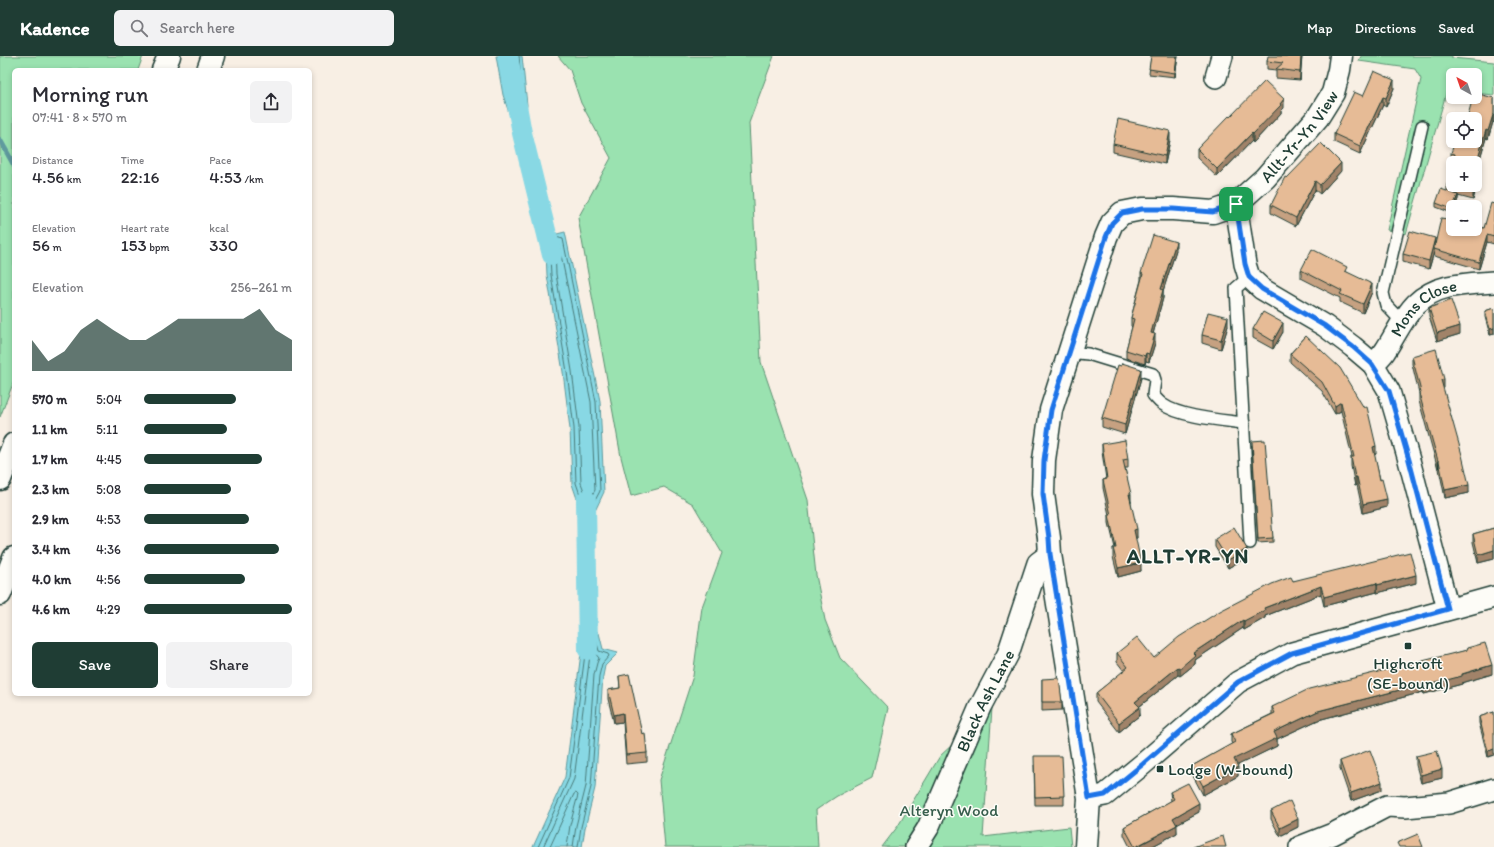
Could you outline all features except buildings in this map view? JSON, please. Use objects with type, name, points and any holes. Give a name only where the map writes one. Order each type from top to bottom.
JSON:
[{"type":"main road","points":[[164,68],[169,56]]},
{"type":"main road","points":[[209,68],[213,56]]},
{"type":"main road","name":"Allt-Yr-Yn View","points":[[1086,847],[1089,798],[1050,554],[1043,494],[1044,460],[1051,410],[1068,352],[1112,223],[1122,213],[1142,209],[1173,209],[1213,212],[1236,204],[1265,178],[1318,117],[1333,93],[1341,56]]},
{"type":"main road","points":[[0,479],[12,449]]},
{"type":"main road","points":[[0,594],[12,563]]},
{"type":"street","points":[[1216,77],[1222,56]]},
{"type":"street","points":[[1236,204],[1245,264],[1249,277],[1262,289],[1325,326],[1372,364],[1389,391],[1409,460],[1448,609]]},
{"type":"street","name":"Mons Close","points":[[1372,364],[1384,352],[1416,304],[1431,293],[1444,287],[1494,282]]},
{"type":"street","name":"Black Ash Lane","points":[[916,847],[928,828],[980,707],[1008,654],[1038,563],[1050,554]]},
{"type":"street","points":[[1089,798],[1105,795],[1238,682],[1292,653],[1448,609],[1493,600]]},
{"type":"street","points":[[1300,847],[1333,834],[1387,806],[1449,803],[1494,790]]},
{"type":"lane","points":[[1403,323],[1386,305],[1383,293],[1422,126]]},
{"type":"lane","points":[[1249,277],[1236,288],[1250,543]]},
{"type":"lane","points":[[1068,352],[1088,354],[1153,374],[1155,380],[1153,395],[1162,404],[1178,412],[1218,420],[1244,423]]},
{"type":"green space","points":[[0,56],[143,56],[139,68],[12,68],[12,386],[0,417]]},
{"type":"green space","points":[[558,56],[774,56],[749,123],[761,362],[808,500],[816,575],[825,620],[840,658],[888,708],[872,778],[837,796],[816,810],[818,847],[665,847],[659,780],[693,676],[702,607],[722,553],[693,504],[664,487],[631,496],[621,457],[578,218],[611,158],[581,103],[570,70]]},
{"type":"green space","points":[[1361,56],[1452,56],[1452,58],[1494,62],[1494,95],[1482,94],[1482,68],[1446,68],[1446,94],[1406,234],[1387,230],[1421,79],[1415,69],[1359,61]]},
{"type":"green space","name":"Alteryn Wood","points":[[992,708],[983,837],[1069,827],[1071,847],[882,847],[898,826],[940,756]]},
{"type":"water","points":[[496,56],[522,56],[527,105],[522,133],[511,119],[503,95]]},
{"type":"water","points":[[545,229],[557,234],[565,232],[600,401],[604,492],[587,528],[572,484],[570,429],[563,372],[547,275]]},
{"type":"water","points":[[588,623],[599,633],[603,649],[618,653],[605,666],[603,676],[595,788],[582,847],[533,847],[565,777],[581,653]]},
{"type":"waterway","points":[[508,56],[522,133],[552,255]]},
{"type":"waterway","points":[[0,140],[12,161]]},
{"type":"waterway","points":[[586,500],[588,650]]},
{"type":"place","name":"Highcroft (SE-bound)","points":[[1408,646]]},
{"type":"place","name":"Lodge (W-bound)","points":[[1160,769]]},
{"type":"district","name":"ALLT-YR-YN","points":[[1188,556]]},
{"type":"route","points":[[1236,204],[1245,264],[1249,277],[1262,289],[1325,326],[1353,347],[1372,364],[1389,391],[1409,460],[1448,609],[1292,653],[1238,682],[1105,795],[1089,798],[1050,554],[1043,494],[1044,460],[1051,410],[1070,345],[1112,223],[1122,213],[1142,209],[1173,209],[1213,212],[1236,204]]}]
